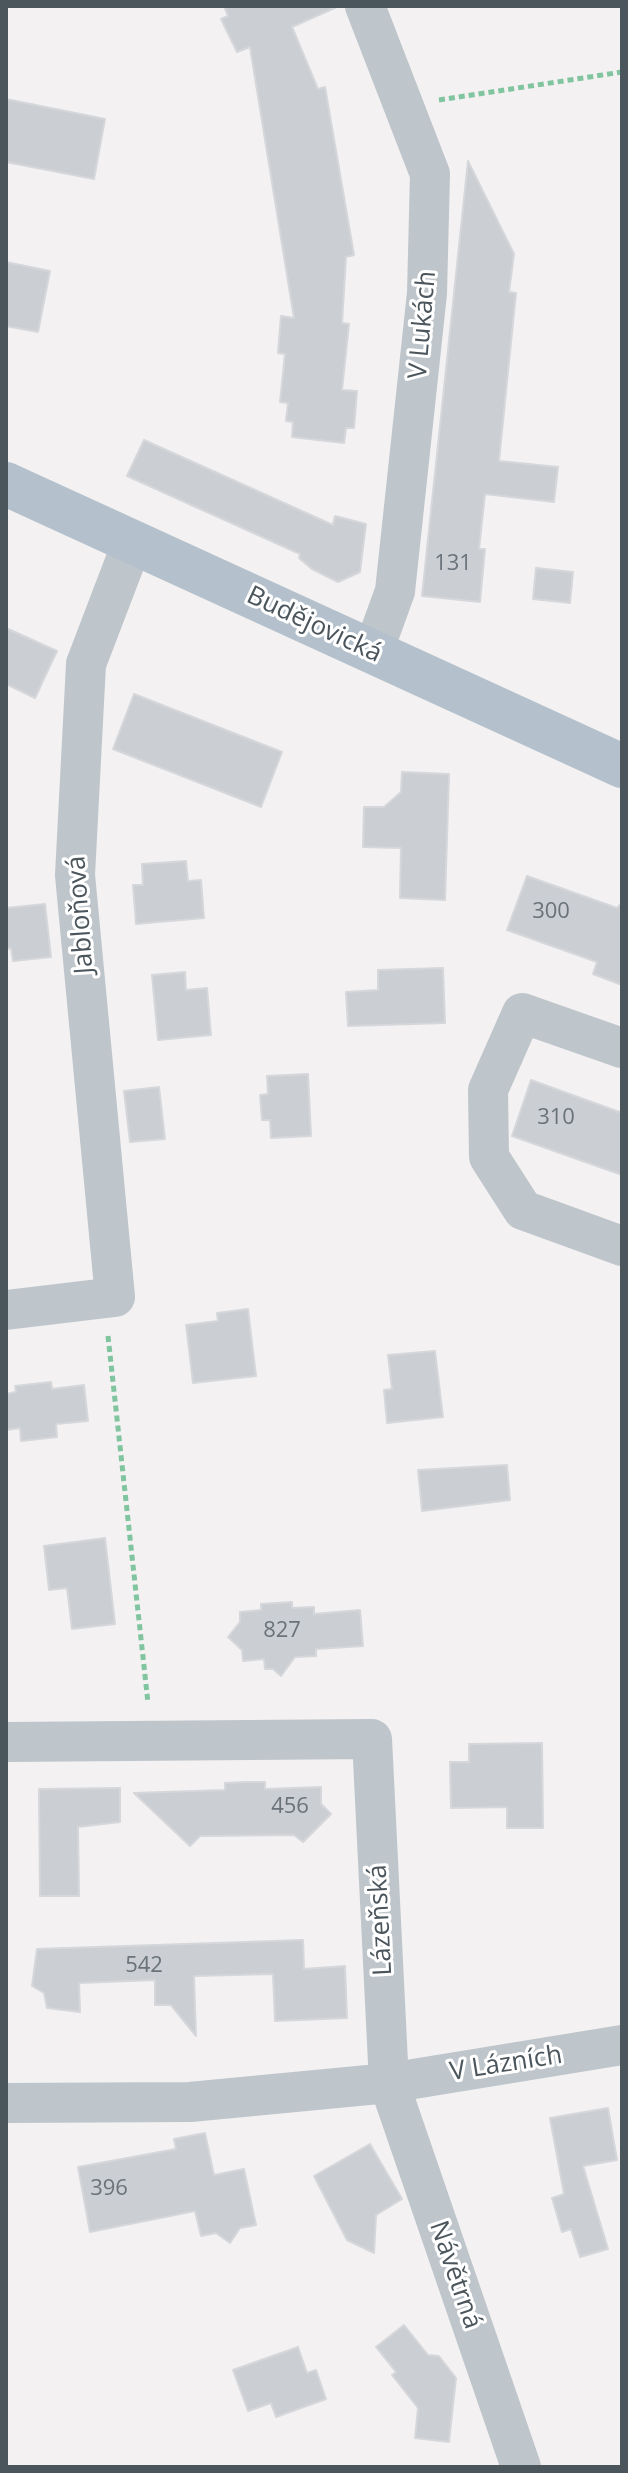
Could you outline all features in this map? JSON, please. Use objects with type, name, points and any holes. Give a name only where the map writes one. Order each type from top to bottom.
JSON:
[{"type":"main road","name":"Budějovická","points":[[6,484],[622,766]]},
{"type":"street","name":"V Lukách","points":[[365,6],[430,174],[427,293],[395,591],[373,652]]},
{"type":"street","name":"Jabloňová","points":[[110,1298],[75,875],[86,664],[133,541]]},
{"type":"street","points":[[622,1048],[522,1013],[488,1090],[489,1157],[523,1210],[622,1246]]},
{"type":"street","points":[[6,1310],[110,1298]]},
{"type":"street","name":"Lázeňská","points":[[6,1742],[372,1739],[389,2083]]},
{"type":"street","name":"V Lázních","points":[[389,2083],[622,2045]]},
{"type":"street","points":[[6,2103],[190,2102],[389,2083]]},
{"type":"street","name":"Návětrná","points":[[389,2083],[521,2467]]},
{"type":"path","points":[[406,106],[622,72]]},
{"type":"path","points":[[110,1298],[152,1743]]},
{"type":"building","points":[[224,6],[339,6],[292,27],[318,89],[325,87],[354,255],[346,257],[342,323],[349,324],[342,390],[357,391],[354,428],[346,428],[344,443],[292,437],[293,422],[286,421],[288,403],[280,402],[285,354],[278,353],[281,316],[294,318],[250,47],[237,52],[221,19],[228,16]]},
{"type":"building","points":[[6,99],[105,119],[94,179],[6,162]]},
{"type":"building","points":[[468,161],[514,254],[509,292],[516,293],[499,461],[558,467],[554,502],[485,494],[479,549],[485,549],[480,602],[422,596]]},
{"type":"building","points":[[6,262],[50,271],[38,332],[6,326]]},
{"type":"building","points":[[144,440],[333,525],[335,516],[366,524],[360,572],[338,582],[312,569],[299,558],[300,554],[127,476]]},
{"type":"building","points":[[536,568],[573,572],[570,603],[533,599]]},
{"type":"building","points":[[6,628],[57,651],[35,698],[6,684]]},
{"type":"building","points":[[134,694],[282,752],[261,807],[113,749]]},
{"type":"building","points":[[402,772],[449,774],[445,900],[400,898],[401,848],[363,847],[364,807],[384,807],[401,792]]},
{"type":"building","points":[[186,861],[188,881],[201,880],[204,918],[136,924],[133,885],[143,885],[142,864]]},
{"type":"building","points":[[527,876],[617,908],[622,903],[622,985],[593,974],[597,962],[507,930]]},
{"type":"building","points":[[45,904],[51,957],[13,961],[11,948],[6,949],[6,908]]},
{"type":"building","points":[[443,968],[445,1023],[348,1026],[346,992],[378,990],[378,970]]},
{"type":"building","points":[[185,972],[186,990],[207,988],[211,1035],[158,1040],[152,975]]},
{"type":"building","points":[[308,1074],[311,1136],[271,1138],[270,1120],[262,1120],[260,1095],[268,1094],[267,1076]]},
{"type":"building","points":[[531,1080],[622,1113],[622,1175],[512,1136]]},
{"type":"building","points":[[159,1087],[165,1139],[130,1142],[124,1091]]},
{"type":"building","points":[[248,1309],[256,1376],[193,1383],[186,1325],[218,1321],[217,1313]]},
{"type":"building","points":[[435,1351],[443,1417],[387,1423],[384,1390],[392,1389],[388,1355]]},
{"type":"building","points":[[51,1382],[52,1389],[84,1385],[88,1421],[56,1424],[57,1437],[21,1441],[20,1428],[6,1430],[6,1394],[16,1392],[15,1386]]},
{"type":"building","points":[[507,1465],[510,1500],[422,1511],[418,1470]]},
{"type":"building","points":[[105,1538],[115,1624],[72,1629],[67,1588],[49,1590],[44,1546]]},
{"type":"building","points":[[292,1602],[292,1608],[314,1607],[314,1614],[360,1610],[363,1646],[316,1649],[316,1656],[295,1657],[281,1676],[273,1669],[265,1669],[264,1659],[243,1661],[242,1650],[228,1637],[240,1622],[240,1612],[261,1610],[261,1604]]},
{"type":"building","points":[[542,1743],[543,1828],[507,1828],[507,1807],[451,1808],[450,1762],[469,1762],[469,1744]]},
{"type":"building","points":[[265,1782],[265,1789],[321,1787],[321,1804],[331,1814],[303,1842],[294,1835],[200,1836],[190,1846],[134,1793],[225,1790],[225,1783]]},
{"type":"building","points":[[120,1788],[120,1822],[78,1827],[79,1896],[40,1896],[39,1789]]},
{"type":"building","points":[[303,1940],[304,1969],[345,1966],[347,2018],[275,2021],[273,1974],[194,1976],[196,2036],[171,2005],[155,2005],[155,1980],[79,1983],[80,2012],[47,2008],[44,1993],[32,1986],[37,1949]]},
{"type":"building","points":[[608,2108],[617,2160],[583,2166],[608,2249],[580,2257],[571,2229],[562,2232],[552,2198],[564,2194],[550,2118]]},
{"type":"building","points":[[205,2133],[214,2175],[244,2169],[256,2225],[240,2228],[230,2243],[216,2233],[201,2236],[195,2211],[90,2232],[78,2167],[176,2149],[174,2139]]},
{"type":"building","points":[[370,2144],[402,2199],[376,2215],[374,2253],[347,2240],[314,2176]]},
{"type":"building","points":[[404,2325],[428,2355],[439,2356],[456,2378],[449,2442],[415,2438],[418,2408],[392,2375],[396,2372],[376,2347]]},
{"type":"building","points":[[298,2347],[307,2373],[316,2370],[326,2399],[276,2417],[271,2403],[248,2411],[233,2370]]}]
